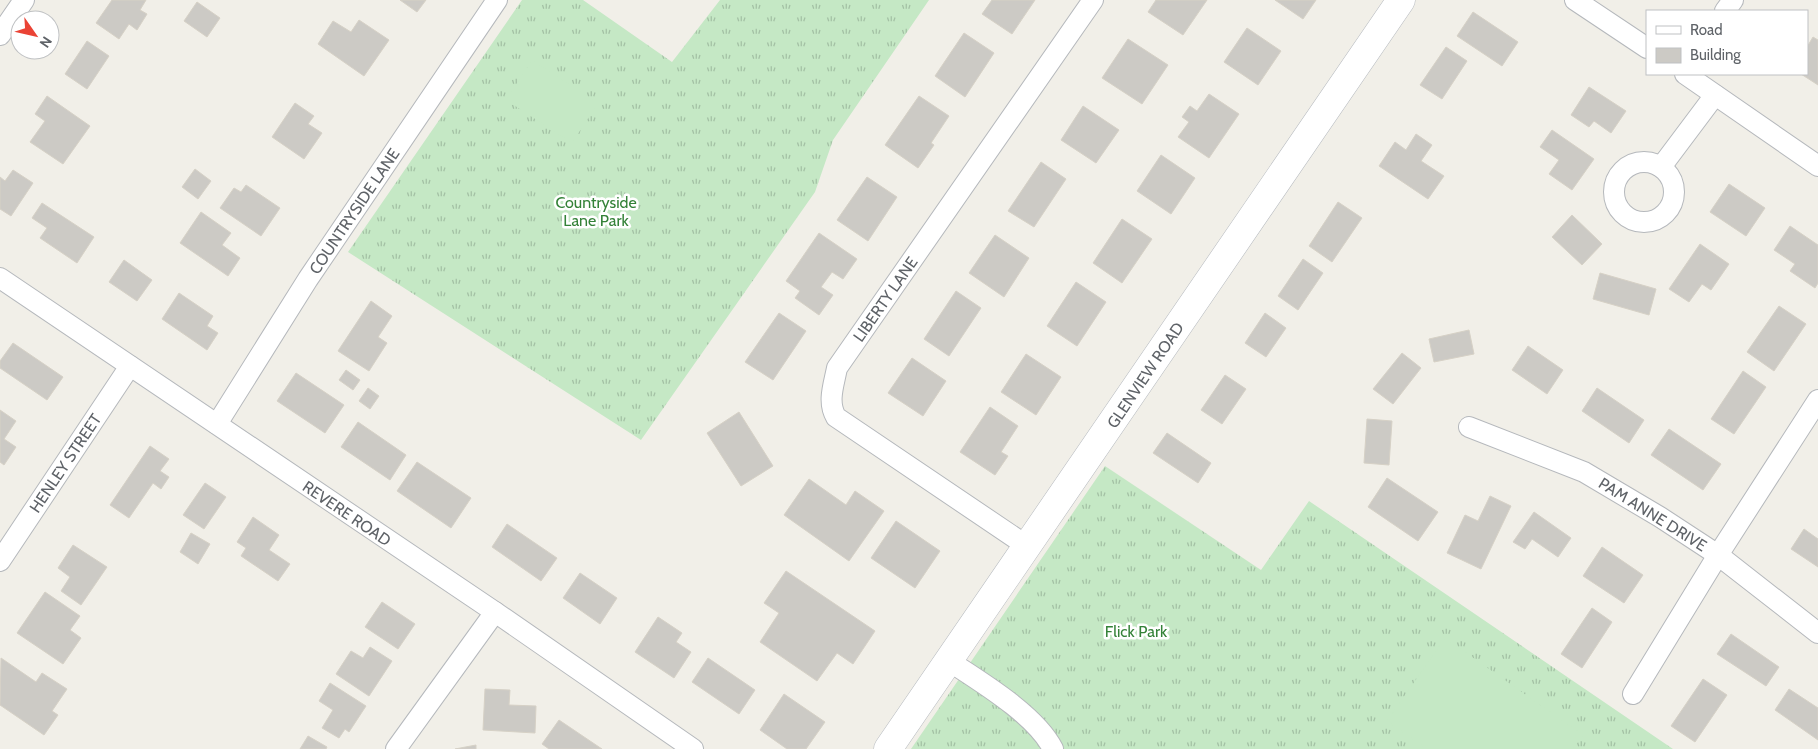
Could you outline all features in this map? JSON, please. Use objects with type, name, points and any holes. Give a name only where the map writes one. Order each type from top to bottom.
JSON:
[{"type":"main road","name":"GLENVIEW ROAD","points":[[888,749],[1401,0]]},
{"type":"street","points":[[0,35],[24,0]]},
{"type":"street","name":"COUNTRYSIDE LANE","points":[[216,424],[308,279],[496,0]]},
{"type":"street","name":"LIBERTY LANE","points":[[1027,546],[836,417],[832,410],[832,392],[837,368],[1093,0]]},
{"type":"street","points":[[1575,0],[1646,47]]},
{"type":"street","points":[[1686,75],[1818,166]]},
{"type":"street","points":[[1661,167],[1715,95]]},
{"type":"street","name":"REVERE ROAD","points":[[0,278],[495,612],[693,749]]},
{"type":"street","name":"HENLEY STREET","points":[[0,561],[130,366]]},
{"type":"street","points":[[1633,694],[1718,555],[1818,400]]},
{"type":"street","name":"PAM ANNE DRIVE","points":[[1469,427],[1584,472],[1660,517],[1718,555],[1818,633]]},
{"type":"street","points":[[396,749],[495,612]]},
{"type":"street","points":[[949,660],[1014,707],[1048,739],[1053,749]]},
{"type":"green space","name":"Countryside Lane Park","points":[[522,0],[583,0],[672,62],[720,0],[929,0],[833,140],[815,192],[641,440],[348,252]]},
{"type":"green space","points":[[532,60],[598,103],[572,143],[506,100]]},
{"type":"green space","name":"Flick Park","points":[[1105,466],[1261,570],[1309,501],[1673,749],[911,749]]},
{"type":"green space","points":[[1445,638],[1583,735],[1573,749],[1427,749],[1387,721]]},
{"type":"building","points":[[112,0],[146,0],[140,10],[147,14],[137,30],[129,24],[119,39],[96,23]]},
{"type":"building","points":[[400,0],[426,0],[417,12]]},
{"type":"building","points":[[992,0],[1035,0],[1012,34],[982,14]]},
{"type":"building","points":[[1156,0],[1207,0],[1183,35],[1148,12]]},
{"type":"building","points":[[1275,0],[1316,0],[1303,19]]},
{"type":"building","points":[[197,2],[220,18],[207,37],[184,21]]},
{"type":"building","points":[[1473,12],[1518,42],[1502,66],[1457,36]]},
{"type":"building","points":[[359,20],[389,40],[364,76],[318,44],[333,21],[351,32]]},
{"type":"building","points":[[1247,28],[1281,51],[1258,85],[1224,62]]},
{"type":"building","points":[[964,33],[994,53],[965,97],[935,76]]},
{"type":"building","points":[[1813,37],[1818,40],[1818,85],[1803,75],[1808,75],[1808,45]]},
{"type":"building","points":[[1128,39],[1168,65],[1142,104],[1102,78]]},
{"type":"building","points":[[87,41],[109,56],[87,89],[65,74]]},
{"type":"building","points":[[1446,47],[1467,61],[1442,99],[1420,85]]},
{"type":"building","points":[[1589,87],[1626,111],[1611,133],[1594,121],[1589,127],[1571,115]]},
{"type":"building","points":[[1209,94],[1239,114],[1209,158],[1178,137],[1189,122],[1182,117],[1190,106],[1197,111]]},
{"type":"building","points":[[47,96],[90,126],[63,164],[30,142],[45,121],[35,114]]},
{"type":"building","points":[[919,96],[949,116],[931,143],[934,145],[918,168],[885,145]]},
{"type":"building","points":[[295,103],[314,116],[308,124],[322,133],[304,159],[272,137]]},
{"type":"building","points":[[1083,106],[1119,130],[1096,163],[1061,140]]},
{"type":"building","points":[[1552,130],[1594,159],[1572,190],[1549,174],[1559,160],[1540,147]]},
{"type":"building","points":[[1416,134],[1432,145],[1421,161],[1444,176],[1428,199],[1379,166],[1395,142],[1406,150]]},
{"type":"building","points":[[1161,155],[1195,178],[1171,214],[1137,191]]},
{"type":"building","points":[[1041,162],[1066,179],[1034,227],[1008,211]]},
{"type":"building","points":[[195,169],[211,181],[198,199],[182,187]]},
{"type":"building","points":[[13,170],[33,183],[11,216],[0,209],[0,177],[5,181]]},
{"type":"building","points":[[867,177],[897,197],[868,241],[837,220]]},
{"type":"building","points":[[1729,184],[1765,208],[1746,236],[1710,212]]},
{"type":"building","points":[[246,185],[280,208],[261,236],[220,208],[234,188],[241,192]]},
{"type":"building","points":[[1338,202],[1362,218],[1332,262],[1309,246]]},
{"type":"building","points":[[42,203],[94,237],[77,263],[40,238],[47,228],[32,218]]},
{"type":"building","points":[[201,212],[231,233],[222,245],[240,258],[228,276],[180,243]]},
{"type":"building","points":[[1572,215],[1602,244],[1582,265],[1552,237]]},
{"type":"building","points":[[1122,219],[1152,239],[1122,283],[1093,263]]},
{"type":"building","points":[[1790,226],[1818,245],[1818,283],[1815,288],[1790,271],[1795,264],[1774,250]]},
{"type":"building","points":[[819,233],[857,259],[843,279],[832,272],[821,287],[833,295],[819,315],[795,298],[800,291],[786,281]]},
{"type":"building","points":[[995,235],[1029,258],[1004,297],[969,273]]},
{"type":"building","points":[[1700,244],[1729,264],[1711,290],[1702,284],[1689,302],[1669,289]]},
{"type":"building","points":[[1303,259],[1323,273],[1298,310],[1278,296]]},
{"type":"building","points":[[124,260],[152,280],[137,301],[109,282]]},
{"type":"building","points":[[1600,273],[1656,289],[1649,315],[1593,299]]},
{"type":"building","points":[[1076,282],[1106,302],[1077,346],[1047,326]]},
{"type":"building","points":[[956,291],[981,308],[949,356],[924,339]]},
{"type":"building","points":[[179,293],[213,316],[207,326],[218,333],[207,350],[162,319]]},
{"type":"building","points":[[371,301],[392,316],[378,337],[387,343],[369,371],[338,351]]},
{"type":"building","points":[[1779,306],[1806,324],[1774,371],[1747,352]]},
{"type":"building","points":[[779,313],[806,331],[773,380],[745,362]]},
{"type":"building","points":[[1265,313],[1286,328],[1266,357],[1245,343]]},
{"type":"building","points":[[1469,330],[1474,354],[1434,362],[1429,339]]},
{"type":"building","points":[[13,343],[63,377],[47,400],[0,368],[0,361]]},
{"type":"building","points":[[1528,346],[1563,370],[1547,394],[1512,370]]},
{"type":"building","points":[[1402,353],[1421,368],[1393,404],[1373,389]]},
{"type":"building","points":[[1026,354],[1061,377],[1036,415],[1001,392]]},
{"type":"building","points":[[912,358],[946,381],[923,416],[888,393]]},
{"type":"building","points":[[346,370],[360,380],[353,390],[339,380]]},
{"type":"building","points":[[1743,371],[1766,387],[1734,434],[1711,419]]},
{"type":"building","points":[[296,373],[344,405],[325,433],[277,401]]},
{"type":"building","points":[[1225,375],[1246,389],[1222,424],[1201,410]]},
{"type":"building","points":[[368,388],[379,396],[370,409],[359,401]]},
{"type":"building","points":[[1597,388],[1644,420],[1629,443],[1582,411]]},
{"type":"building","points":[[990,407],[1018,426],[1001,452],[1008,456],[995,475],[960,452]]},
{"type":"building","points":[[0,410],[16,421],[4,439],[16,447],[4,465],[0,462]]},
{"type":"building","points":[[739,412],[773,466],[741,486],[707,433]]},
{"type":"building","points":[[1367,419],[1392,421],[1389,465],[1364,463]]},
{"type":"building","points":[[358,422],[406,455],[390,480],[341,447]]},
{"type":"building","points":[[1669,429],[1721,464],[1703,490],[1651,455]]},
{"type":"building","points":[[1167,433],[1211,463],[1198,483],[1153,453]]},
{"type":"building","points":[[150,446],[169,459],[160,471],[169,477],[161,489],[153,483],[129,518],[110,505]]},
{"type":"building","points":[[417,462],[471,498],[451,528],[397,491]]},
{"type":"building","points":[[1387,478],[1438,512],[1418,541],[1368,507]]},
{"type":"building","points":[[809,479],[846,505],[855,491],[884,511],[849,561],[784,515]]},
{"type":"building","points":[[205,483],[226,497],[204,529],[183,515]]},
{"type":"building","points":[[1490,496],[1511,506],[1481,569],[1447,553],[1465,515],[1478,521]]},
{"type":"building","points":[[1534,512],[1571,538],[1558,557],[1532,539],[1525,549],[1513,542]]},
{"type":"building","points":[[253,517],[279,535],[269,550],[290,564],[278,581],[241,556],[246,548],[237,542]]},
{"type":"building","points":[[896,521],[940,551],[915,588],[871,558]]},
{"type":"building","points":[[507,524],[557,558],[541,581],[492,547]]},
{"type":"building","points":[[1804,529],[1818,539],[1818,567],[1791,549]]},
{"type":"building","points":[[191,533],[210,544],[198,564],[180,552]]},
{"type":"building","points":[[73,545],[107,567],[81,605],[61,591],[70,577],[58,568]]},
{"type":"building","points":[[1602,547],[1643,575],[1624,603],[1583,576]]},
{"type":"building","points":[[786,571],[875,631],[853,664],[837,653],[817,681],[760,642],[779,613],[764,603]]},
{"type":"building","points":[[580,573],[617,598],[600,624],[563,598]]},
{"type":"building","points":[[45,592],[80,616],[70,630],[81,638],[63,664],[17,633]]},
{"type":"building","points":[[382,602],[415,624],[398,649],[365,627]]},
{"type":"building","points":[[1592,608],[1612,622],[1582,668],[1561,654]]},
{"type":"building","points":[[658,617],[682,633],[676,642],[691,652],[674,678],[635,652]]},
{"type":"building","points":[[1731,634],[1779,667],[1766,686],[1717,654]]},
{"type":"building","points":[[370,647],[392,661],[369,696],[336,674],[351,651],[363,658]]},
{"type":"building","points":[[1,658],[36,682],[42,673],[67,689],[52,711],[58,715],[44,735],[0,705]]},
{"type":"building","points":[[708,658],[755,690],[739,714],[692,682]]},
{"type":"building","points":[[1703,679],[1727,695],[1695,742],[1671,726]]},
{"type":"building","points":[[330,683],[366,706],[349,732],[345,729],[339,738],[322,728],[333,710],[319,701]]},
{"type":"building","points":[[485,689],[510,690],[509,705],[536,706],[535,733],[483,730]]},
{"type":"building","points":[[1789,689],[1818,708],[1818,740],[1775,710]]},
{"type":"building","points":[[784,694],[825,722],[806,749],[787,749],[760,730]]},
{"type":"building","points":[[559,720],[602,749],[549,749],[542,744]]},
{"type":"building","points":[[308,736],[327,747],[326,749],[300,749]]},
{"type":"building","points":[[476,745],[476,749],[455,749]]}]
